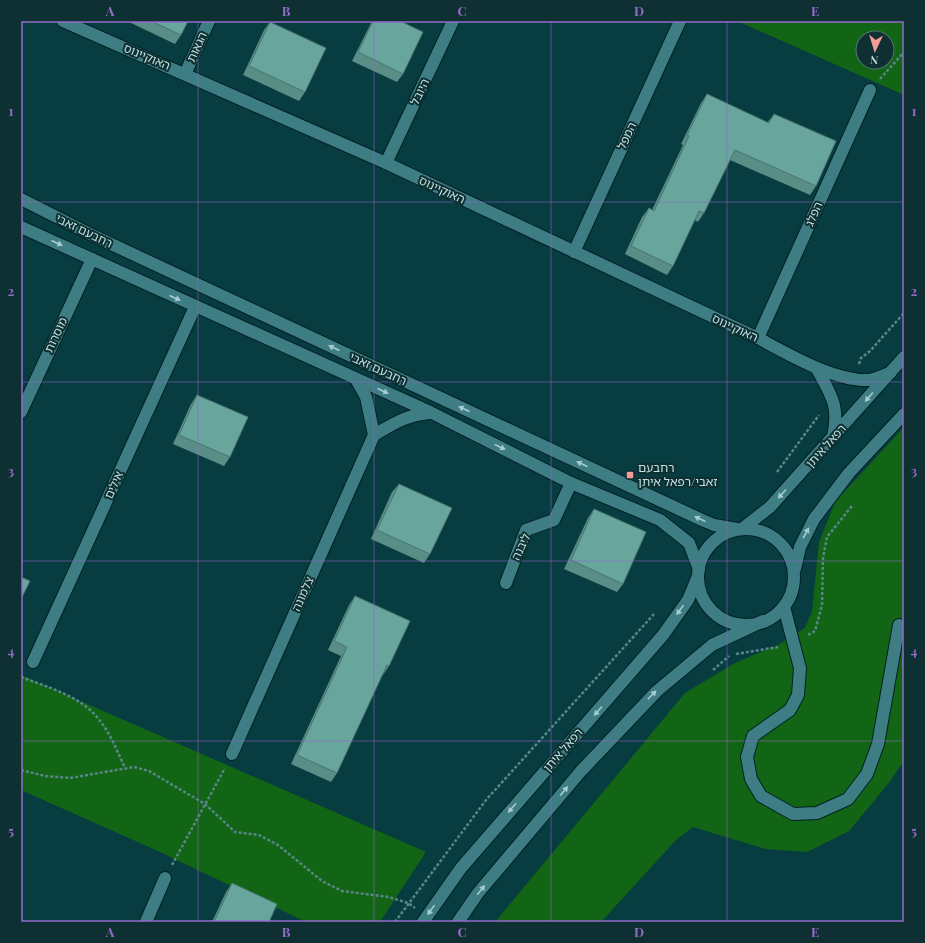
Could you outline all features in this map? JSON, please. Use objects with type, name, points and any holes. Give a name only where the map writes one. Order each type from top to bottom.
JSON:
[{"type":"street","name":"האוקיינוס","points":[[63,21],[386,163],[758,338],[817,369],[854,378],[870,380],[890,373]]},
{"type":"street","name":"הגאות","points":[[185,74],[209,21]]},
{"type":"street","name":"היובל","points":[[386,163],[454,21]]},
{"type":"street","name":"המפל","points":[[574,252],[680,21]]},
{"type":"street","name":"הפלג","points":[[758,338],[870,90]]},
{"type":"street","name":"רחבעם זאבי","points":[[21,199],[94,236],[702,520],[714,525],[739,529]]},
{"type":"street","name":"רחבעם זאבי","points":[[21,227],[430,412],[571,482],[660,520],[689,542],[698,572]]},
{"type":"street","name":"מוסרות","points":[[21,412],[92,258]]},
{"type":"street","name":"אילים","points":[[33,662],[195,307]]},
{"type":"street","name":"רפאל איתן","points":[[739,529],[770,507],[904,357]]},
{"type":"street","points":[[817,369],[835,402],[836,425],[833,438]]},
{"type":"street","points":[[356,379],[366,397],[374,434],[411,415],[430,412]]},
{"type":"street","points":[[458,922],[478,893],[581,771],[656,691],[712,645],[764,622],[775,616],[784,607],[794,589],[795,570],[800,546],[814,520],[849,473],[904,414]]},
{"type":"street","name":"צלמונה","points":[[232,754],[374,434]]},
{"type":"street","name":"ליבנה","points":[[506,582],[526,530],[554,520],[571,482]]},
{"type":"street","points":[[764,622],[741,625],[727,621],[718,616],[705,601],[699,585],[698,572],[704,553],[715,540],[726,533],[739,529],[756,529],[776,538],[787,550],[795,570]]},
{"type":"street","name":"רפאל איתן","points":[[425,919],[461,868],[663,635],[688,600],[698,572]]},
{"type":"street","points":[[784,607],[800,668],[798,695],[790,710],[753,736],[747,757],[751,779],[761,796],[792,814],[818,813],[848,799],[867,774],[878,744],[899,625]]},
{"type":"street","points":[[146,922],[165,878]]},
{"type":"path","points":[[870,90],[904,52]]},
{"type":"path","points":[[872,347],[904,313]]},
{"type":"path","points":[[774,476],[820,412]]},
{"type":"path","points":[[395,922],[486,800],[654,614]]},
{"type":"path","points":[[21,677],[73,698],[96,716],[111,737],[125,768]]},
{"type":"path","points":[[165,878],[232,754]]},
{"type":"path","points":[[21,770],[45,776],[70,778],[134,767],[149,771],[205,804],[235,832],[259,835],[278,845],[322,881],[342,891],[389,897],[408,903],[425,919]]},
{"type":"green space","points":[[737,21],[904,21],[904,95]]},
{"type":"green space","points":[[904,427],[904,761],[888,784],[849,831],[807,852],[766,849],[693,827],[676,840],[601,922],[495,922],[685,693],[735,663],[778,645],[805,628],[812,611],[819,542],[835,502]]},
{"type":"green space","points":[[21,675],[426,852],[380,922],[306,922],[160,852],[21,790]]},
{"type":"building","points":[[151,21],[188,21],[181,35]]},
{"type":"building","points":[[373,21],[400,21],[423,32],[403,74],[358,52]]},
{"type":"building","points":[[270,22],[326,48],[305,92],[249,66]]},
{"type":"building","points":[[707,94],[769,123],[774,114],[836,141],[816,186],[735,150],[704,213],[699,211],[673,266],[631,246],[649,208],[654,211],[689,136],[687,135]]},
{"type":"building","points":[[197,395],[248,417],[230,457],[179,435]]},
{"type":"building","points":[[399,484],[452,508],[430,554],[377,530]]},
{"type":"building","points":[[594,509],[646,532],[623,584],[571,560]]},
{"type":"building","points":[[21,577],[30,581],[21,599]]},
{"type":"building","points":[[355,596],[410,621],[389,666],[387,665],[337,773],[297,755],[347,647],[334,641]]},
{"type":"building","points":[[232,883],[277,904],[269,922],[214,922]]},
{"type":"place","name":"רחבעם זאבי/רפאל איתן","points":[[630,475]]}]
